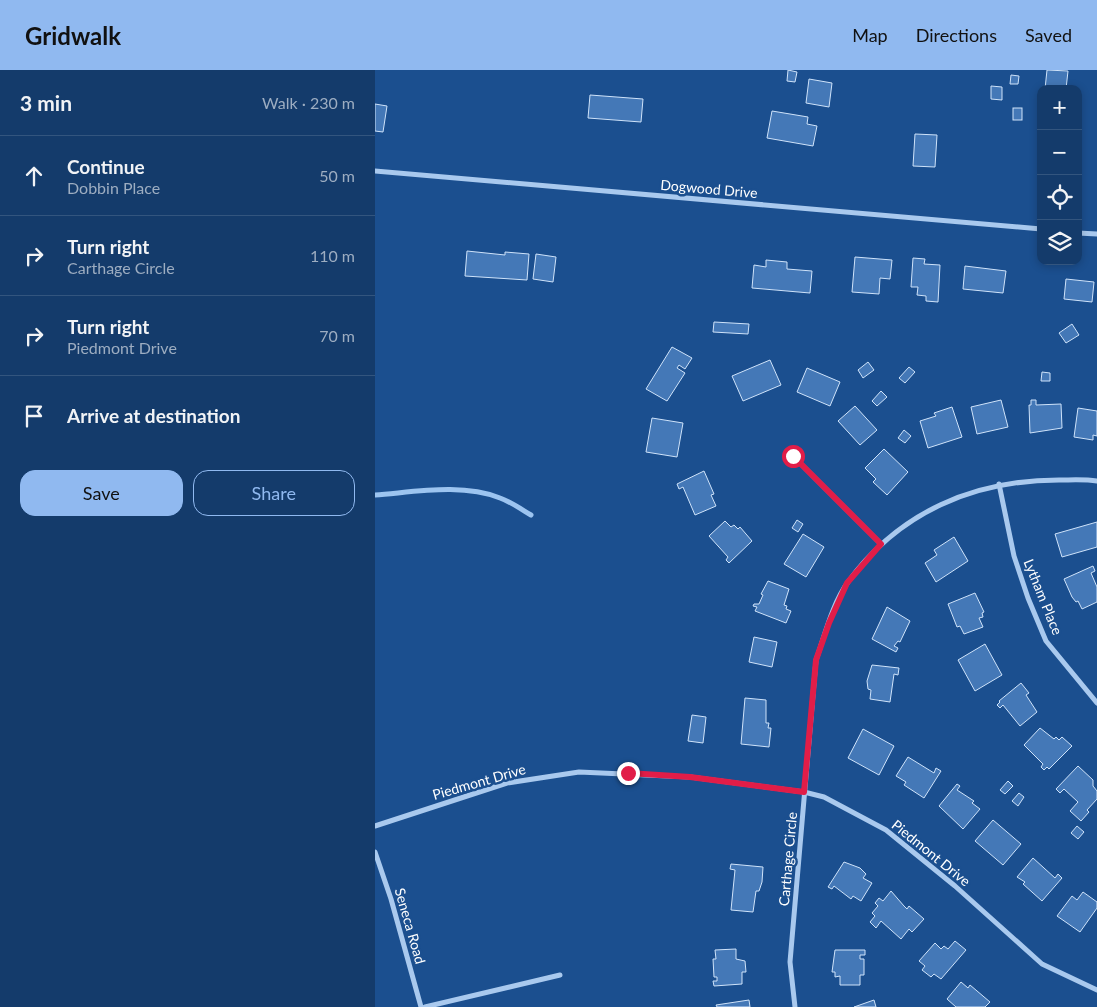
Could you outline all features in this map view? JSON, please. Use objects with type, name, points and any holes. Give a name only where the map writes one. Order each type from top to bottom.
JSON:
[{"type":"street","name":"Dogwood Drive","points":[[375,171],[1037,229]]},
{"type":"street","points":[[1082,232],[1097,234]]},
{"type":"street","points":[[793,456],[881,544]]},
{"type":"street","name":"Carthage Circle","points":[[795,1007],[790,962],[816,660],[829,623],[847,583],[881,544],[908,523],[961,494],[999,484],[1035,480],[1097,481]]},
{"type":"street","name":"Lytham Place","points":[[999,484],[1014,556],[1028,598],[1046,641],[1097,703]]},
{"type":"street","name":"Piedmont Drive","points":[[375,826],[507,783],[579,772],[690,777],[804,792],[824,797],[886,830],[955,886],[1042,964],[1097,990]]},
{"type":"street","name":"Seneca Road","points":[[375,852],[391,899],[421,1007]]},
{"type":"street","points":[[425,1007],[560,975]]},
{"type":"building","points":[[788,70],[797,72],[795,82],[787,81]]},
{"type":"building","points":[[1047,70],[1068,71],[1066,85],[1045,85]]},
{"type":"building","points":[[1011,75],[1019,76],[1018,84],[1010,84]]},
{"type":"building","points":[[809,79],[832,83],[829,107],[806,103]]},
{"type":"building","points":[[991,86],[1002,87],[1002,100],[991,99]]},
{"type":"building","points":[[590,95],[643,99],[641,122],[588,118]]},
{"type":"building","points":[[375,104],[387,106],[383,132],[375,131]]},
{"type":"building","points":[[1013,108],[1022,108],[1022,120],[1013,120]]},
{"type":"building","points":[[772,111],[808,117],[807,124],[817,126],[813,146],[767,138]]},
{"type":"building","points":[[915,134],[937,135],[935,167],[913,166]]},
{"type":"building","points":[[467,251],[505,255],[505,252],[529,254],[527,280],[465,276]]},
{"type":"building","points":[[536,254],[556,257],[553,282],[533,279]]},
{"type":"building","points":[[855,257],[892,260],[890,279],[880,278],[879,294],[852,292]]},
{"type":"building","points":[[913,258],[925,259],[924,264],[940,265],[938,302],[926,301],[926,296],[917,295],[918,287],[911,287]]},
{"type":"building","points":[[766,260],[787,262],[787,269],[812,271],[810,293],[752,288],[754,265],[766,267]]},
{"type":"building","points":[[965,266],[1006,271],[1003,293],[963,289]]},
{"type":"building","points":[[1066,279],[1094,282],[1092,302],[1064,299]]},
{"type":"building","points":[[714,322],[749,324],[748,334],[713,332]]},
{"type":"building","points":[[1072,324],[1079,335],[1066,343],[1059,333]]},
{"type":"building","points":[[672,347],[692,358],[685,369],[679,365],[677,368],[685,373],[667,401],[646,389]]},
{"type":"building","points":[[770,360],[781,385],[743,401],[732,376]]},
{"type":"building","points":[[868,362],[874,370],[863,378],[858,370]]},
{"type":"building","points":[[909,367],[915,372],[905,383],[899,378]]},
{"type":"building","points":[[807,368],[840,382],[830,406],[797,392]]},
{"type":"building","points":[[1042,372],[1050,373],[1050,381],[1041,381]]},
{"type":"building","points":[[881,391],[887,397],[877,406],[872,401]]},
{"type":"building","points":[[1001,400],[1008,427],[977,434],[971,407]]},
{"type":"building","points":[[1031,400],[1036,400],[1036,405],[1061,404],[1062,428],[1030,433],[1029,405],[1031,405]]},
{"type":"building","points":[[855,406],[877,430],[860,445],[838,421]]},
{"type":"building","points":[[952,407],[962,437],[928,448],[920,421],[936,416],[934,413]]},
{"type":"building","points":[[1078,408],[1097,411],[1097,436],[1093,435],[1093,440],[1074,437]]},
{"type":"building","points":[[652,418],[683,423],[677,457],[646,452]]},
{"type":"building","points":[[904,430],[911,436],[905,443],[898,438]]},
{"type":"building","points":[[884,449],[908,472],[887,495],[873,482],[876,479],[865,468]]},
{"type":"building","points":[[704,471],[714,494],[711,495],[716,506],[695,515],[683,487],[679,489],[677,484]]},
{"type":"building","points":[[797,520],[803,524],[798,532],[792,528]]},
{"type":"building","points":[[725,521],[731,527],[734,525],[738,529],[740,527],[752,541],[729,563],[726,560],[728,557],[709,536]]},
{"type":"building","points":[[1097,522],[1097,547],[1062,557],[1055,534]]},
{"type":"building","points":[[803,534],[824,547],[806,577],[784,564]]},
{"type":"building","points":[[954,537],[968,561],[936,582],[925,563],[937,555],[934,550]]},
{"type":"building","points":[[1093,566],[1095,571],[1091,573],[1097,587],[1097,602],[1082,609],[1078,601],[1076,602],[1072,597],[1064,579]]},
{"type":"building","points":[[768,581],[789,589],[784,605],[787,606],[786,609],[791,611],[786,623],[755,611],[757,607],[753,606],[754,604],[759,604],[763,595],[761,594]]},
{"type":"building","points":[[975,593],[984,612],[982,613],[983,617],[979,618],[983,627],[964,634],[960,626],[957,627],[948,604]]},
{"type":"building","points":[[887,607],[910,621],[900,642],[898,641],[894,646],[898,648],[896,652],[872,639]]},
{"type":"building","points":[[754,637],[777,642],[772,667],[749,662]]},
{"type":"building","points":[[985,644],[1002,675],[975,691],[958,660]]},
{"type":"building","points":[[872,665],[899,668],[898,675],[894,674],[890,702],[870,699],[871,690],[868,689],[867,681]]},
{"type":"building","points":[[1021,683],[1029,693],[1026,695],[1037,712],[1020,726],[1003,705],[1000,708],[997,705],[999,701]]},
{"type":"building","points":[[745,698],[766,700],[766,723],[769,723],[768,728],[771,728],[769,747],[741,744]]},
{"type":"building","points":[[692,715],[706,717],[703,743],[688,741]]},
{"type":"building","points":[[1040,728],[1054,739],[1056,737],[1059,740],[1062,737],[1072,746],[1049,769],[1047,767],[1044,770],[1041,767],[1043,764],[1024,745]]},
{"type":"building","points":[[863,729],[894,746],[879,775],[848,758]]},
{"type":"building","points":[[908,757],[934,773],[936,768],[941,771],[924,798],[904,785],[906,782],[896,776]]},
{"type":"building","points":[[1078,766],[1093,780],[1093,786],[1097,791],[1097,799],[1087,810],[1089,812],[1081,821],[1070,811],[1078,802],[1064,789],[1060,793],[1056,789]]},
{"type":"building","points":[[1008,781],[1013,786],[1005,794],[1000,790]]},
{"type":"building","points":[[957,784],[960,786],[957,790],[974,801],[972,803],[980,809],[963,829],[939,806]]},
{"type":"building","points":[[1019,793],[1024,797],[1018,806],[1012,801]]},
{"type":"building","points":[[993,820],[1021,844],[1003,865],[975,841]]},
{"type":"building","points":[[1077,826],[1084,832],[1078,839],[1071,833]]},
{"type":"building","points":[[1033,858],[1055,878],[1058,874],[1062,878],[1042,901],[1023,884],[1025,882],[1017,877]]},
{"type":"building","points":[[844,862],[860,868],[866,874],[863,878],[872,883],[861,901],[853,896],[851,899],[834,886],[832,889],[828,887]]},
{"type":"building","points":[[731,864],[763,867],[762,882],[759,891],[756,891],[753,912],[731,910],[735,870],[730,869]]},
{"type":"building","points":[[891,891],[907,909],[909,906],[924,919],[912,932],[909,929],[901,939],[881,921],[876,928],[870,922],[875,916],[872,913],[878,906],[875,903],[879,898],[883,901]]},
{"type":"building","points":[[1083,892],[1097,902],[1097,908],[1080,932],[1057,916],[1072,896],[1077,900]]},
{"type":"building","points":[[955,941],[966,950],[941,979],[934,974],[931,977],[922,970],[925,966],[919,961],[935,943],[941,949],[944,946],[948,949]]},
{"type":"building","points":[[736,949],[736,959],[745,961],[746,972],[742,972],[742,984],[714,986],[713,981],[717,981],[717,977],[714,977],[713,959],[716,959],[715,950]]},
{"type":"building","points":[[835,950],[865,950],[865,955],[860,955],[860,959],[864,959],[864,975],[860,975],[860,985],[840,985],[840,976],[835,977],[835,972],[832,972]]},
{"type":"building","points":[[961,982],[968,988],[970,985],[990,1002],[985,1007],[956,1007],[947,999]]},
{"type":"building","points":[[749,1000],[750,1007],[717,1007],[716,1005]]},
{"type":"building","points":[[874,1000],[876,1007],[854,1007]]},
{"type":"waterway","points":[[375,495],[438,490],[470,491],[500,498],[531,515]]},
{"type":"route","points":[[628,773],[690,777],[804,792],[816,660],[829,623],[847,583],[881,544],[793,456]]}]
